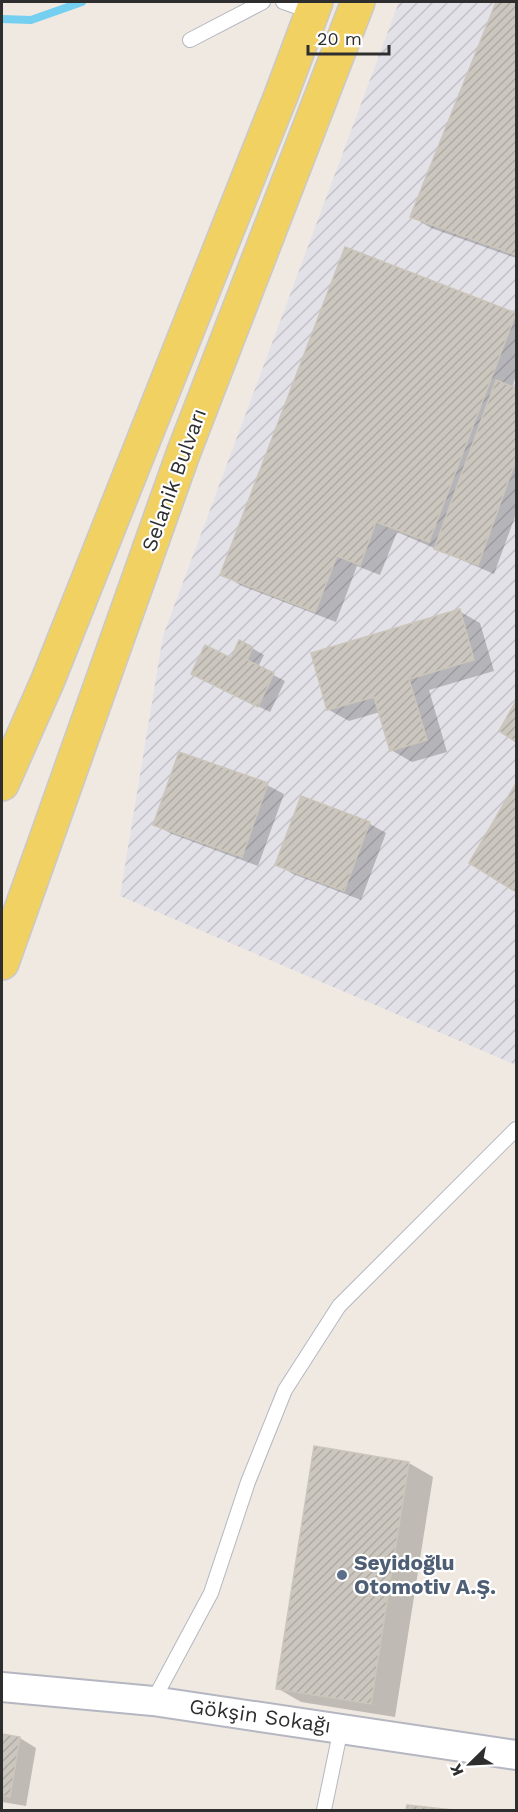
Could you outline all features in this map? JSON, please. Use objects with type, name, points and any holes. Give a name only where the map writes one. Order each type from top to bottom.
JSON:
[{"type":"main road","name":"Selanik Bulvarı","points":[[2,963],[153,537],[358,2]]},
{"type":"main road","name":"Selanik Bulvarı","points":[[2,784],[48,680],[277,104],[303,5]]},
{"type":"main road","points":[[108,526],[153,537]]},
{"type":"main road","points":[[2,732],[48,680]]},
{"type":"street","name":"Gökşin Sokağı","points":[[2,1687],[153,1701],[516,1755]]},
{"type":"lane","points":[[190,40],[262,2]]},
{"type":"lane","points":[[153,1701],[211,1593],[248,1482],[285,1390],[339,1306],[516,1130]]},
{"type":"lane","points":[[324,1810],[341,1728]]},
{"type":"shaded area","points":[[399,2],[516,2],[516,1065],[120,896],[163,636]]},
{"type":"building","points":[[496,2],[516,2],[516,255],[410,217]]},
{"type":"building","points":[[345,247],[516,313],[429,542],[376,522],[360,565],[337,556],[315,612],[220,575]]},
{"type":"building","points":[[496,380],[516,388],[516,460],[478,565],[434,549]]},
{"type":"building","points":[[460,609],[474,660],[409,679],[427,740],[390,751],[374,697],[327,710],[311,653]]},
{"type":"building","points":[[239,640],[253,647],[247,660],[274,673],[258,707],[191,674],[205,645],[231,658]]},
{"type":"building","points":[[516,701],[516,742],[499,731]]},
{"type":"building","points":[[179,752],[268,783],[242,857],[153,825]]},
{"type":"building","points":[[516,783],[516,892],[469,863]]},
{"type":"building","points":[[301,796],[370,822],[344,891],[275,865]]},
{"type":"building","name":"Seyidoğlu Otomotiv A.Ş.","points":[[314,1446],[409,1462],[371,1704],[276,1689]]},
{"type":"building","points":[[2,1734],[20,1737],[10,1797],[2,1796]]},
{"type":"building","points":[[407,1805],[453,1810],[406,1810]]},
{"type":"waterway","points":[[2,19],[31,20],[82,2]]},
{"type":"place","name":"Seyidoğlu Otomotiv A.Ş.","points":[[342,1575]]}]
